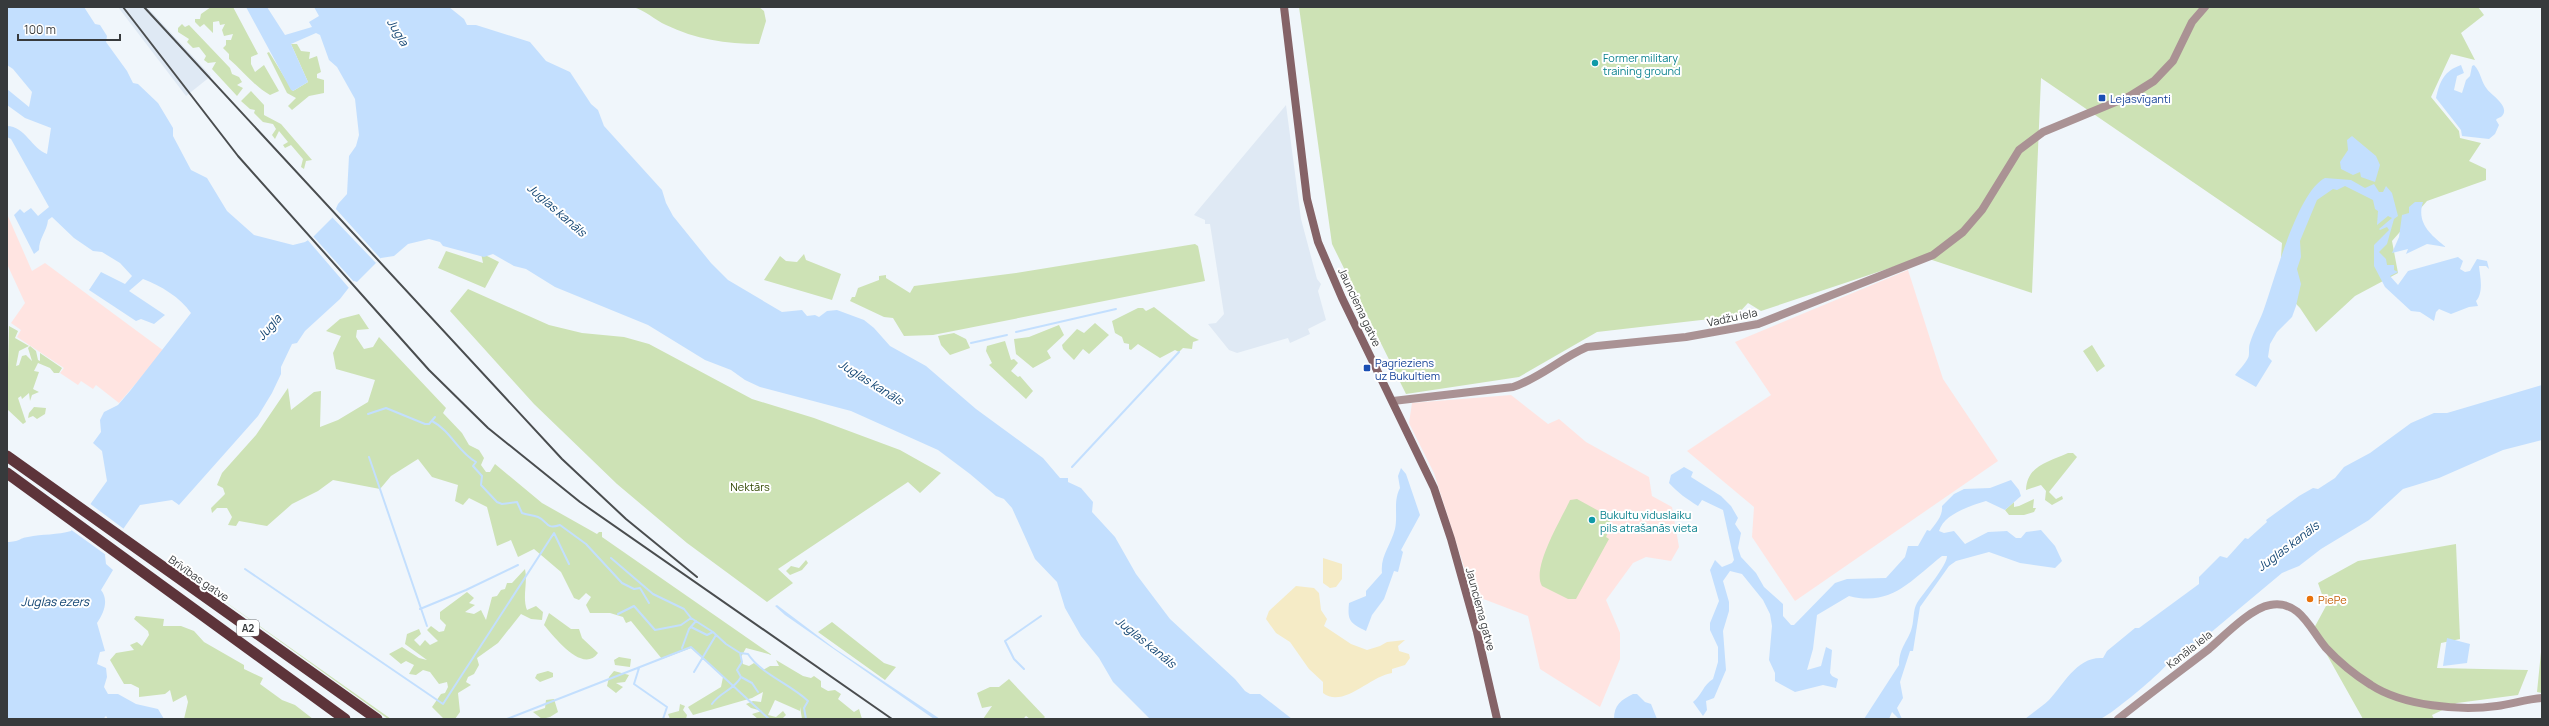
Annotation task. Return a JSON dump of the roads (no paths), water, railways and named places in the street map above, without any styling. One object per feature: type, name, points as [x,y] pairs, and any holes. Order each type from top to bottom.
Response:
[{"type":"highway","name":"Brīvības gatve","points":[[7,456],[377,719]]},
{"type":"highway","name":"A2","points":[[7,473],[112,547],[345,719]]},
{"type":"main road","name":"Jaunciema gatve","points":[[1284,7],[1307,199],[1318,242],[1342,298],[1434,488],[1451,539],[1477,632],[1497,719]]},
{"type":"street","name":"Vadžu iela","points":[[1393,401],[1513,387],[1530,382],[1576,352],[1587,347],[1686,337],[1758,324],[1933,255],[1963,232],[1982,210],[2020,150],[2043,132],[2130,96],[2154,81],[2173,61],[2192,22],[2205,7]]},
{"type":"street","name":"Kanāla iela","points":[[2118,719],[2250,616],[2267,606],[2278,604],[2307,619],[2327,649],[2347,668],[2381,691],[2430,706],[2495,706],[2542,698]]},
{"type":"water","points":[[7,7],[84,7],[95,24],[100,25],[107,36],[106,42],[127,71],[133,83],[138,84],[158,103],[173,128],[173,136],[191,170],[207,178],[227,211],[254,235],[293,245],[305,242],[313,237],[332,218],[338,204],[347,194],[349,156],[356,146],[359,135],[355,99],[337,67],[329,60],[320,35],[316,33],[291,44],[308,82],[293,91],[291,90],[246,7],[267,7],[285,35],[312,27],[309,22],[319,16],[314,7],[449,7],[464,19],[467,25],[476,25],[530,42],[546,61],[570,72],[591,104],[598,110],[604,126],[662,190],[666,203],[673,216],[711,263],[728,280],[782,312],[802,310],[807,316],[815,315],[819,317],[827,311],[837,310],[864,320],[874,328],[890,346],[926,366],[976,409],[1043,458],[1060,478],[1068,478],[1068,482],[1081,488],[1093,502],[1092,512],[1115,537],[1136,574],[1170,619],[1235,679],[1245,691],[1250,694],[1260,694],[1292,719],[1150,719],[1113,682],[1099,658],[1081,636],[1065,608],[1057,582],[1035,559],[1012,508],[1004,499],[996,496],[938,450],[851,411],[760,387],[745,380],[731,370],[705,360],[648,325],[555,287],[526,269],[514,266],[493,254],[484,257],[443,246],[440,242],[429,239],[408,244],[394,256],[381,258],[357,282],[354,281],[340,299],[305,331],[297,343],[292,344],[281,367],[281,374],[272,393],[258,416],[179,505],[172,500],[140,505],[105,555],[106,564],[113,570],[101,590],[105,598],[105,606],[97,623],[105,651],[100,652],[97,664],[106,668],[107,677],[104,687],[108,694],[118,694],[136,704],[158,709],[164,719],[108,719],[106,716],[103,719],[7,719],[7,542],[33,536],[71,531],[107,481],[102,451],[93,443],[101,432],[100,420],[104,412],[118,405],[191,313],[176,297],[157,285],[143,279],[129,291],[165,315],[154,324],[141,319],[136,321],[89,290],[101,272],[125,284],[132,276],[120,263],[102,252],[93,251],[74,238],[52,217],[48,220],[40,242],[39,250],[34,254],[14,215],[20,209],[24,213],[31,208],[38,216],[49,207],[11,139],[7,137],[7,126],[19,130],[37,148],[47,154],[51,128],[25,118],[7,105],[7,89],[29,107],[32,92],[13,69],[7,65]]},
{"type":"water","points":[[2461,65],[2464,73],[2457,76],[2454,90],[2462,93],[2466,80],[2470,76],[2472,66],[2474,65],[2489,92],[2500,102],[2504,109],[2504,113],[2496,120],[2499,125],[2495,134],[2489,139],[2462,136],[2461,130],[2436,98],[2444,77],[2450,70]]},
{"type":"water","points":[[2352,136],[2376,156],[2380,165],[2375,182],[2361,177],[2360,172],[2353,175],[2341,169],[2340,162],[2348,150],[2347,140]]},
{"type":"water","points":[[2325,178],[2351,180],[2365,188],[2374,184],[2379,192],[2383,192],[2386,186],[2392,193],[2398,216],[2394,219],[2387,244],[2379,252],[2386,259],[2387,265],[2394,265],[2394,270],[2398,272],[2390,276],[2398,285],[2408,271],[2458,257],[2463,261],[2460,269],[2465,272],[2470,271],[2477,259],[2487,261],[2489,269],[2486,266],[2479,266],[2481,289],[2476,301],[2478,306],[2469,307],[2451,314],[2439,309],[2436,312],[2434,321],[2420,312],[2411,311],[2385,287],[2374,266],[2374,245],[2389,230],[2387,227],[2380,230],[2379,229],[2392,218],[2388,216],[2377,225],[2378,211],[2375,209],[2373,200],[2345,186],[2337,190],[2333,189],[2317,200],[2300,241],[2301,257],[2297,269],[2301,284],[2296,306],[2292,317],[2277,332],[2270,344],[2268,357],[2272,361],[2256,387],[2235,375],[2248,358],[2249,345],[2297,217],[2315,186]]},
{"type":"water","points":[[2415,202],[2423,202],[2421,209],[2423,222],[2426,228],[2446,247],[2427,244],[2406,254],[2408,249],[2392,253],[2399,237],[2402,215],[2409,213],[2409,207]]},
{"type":"water","name":"Juglas kanāls","points":[[2542,385],[2542,440],[2503,450],[2439,478],[2403,489],[2369,520],[2321,549],[2299,566],[2282,573],[2209,634],[2206,633],[2199,637],[2199,640],[2178,658],[2168,662],[2148,683],[2105,717],[2100,719],[2082,720],[2025,719],[2049,700],[2078,666],[2086,661],[2103,658],[2107,651],[2135,628],[2139,628],[2199,584],[2199,577],[2220,556],[2227,558],[2245,538],[2248,539],[2267,522],[2266,520],[2299,496],[2313,488],[2318,489],[2335,478],[2344,467],[2370,453],[2411,423],[2434,413],[2447,413]]},
{"type":"water","points":[[1684,467],[1693,472],[1691,477],[1721,496],[1731,506],[1738,518],[1735,524],[1741,533],[1738,548],[1741,557],[1756,573],[1764,587],[1783,604],[1783,616],[1791,625],[1794,625],[1835,583],[1847,579],[1886,578],[1905,557],[1908,546],[1918,546],[1927,530],[1930,531],[1937,522],[1942,506],[1954,494],[1964,489],[1990,488],[2011,480],[2019,490],[2021,496],[2005,510],[1986,501],[1965,508],[1946,520],[1939,531],[1944,533],[1954,531],[1965,544],[1988,532],[2007,531],[2016,538],[2021,538],[2026,532],[2041,530],[2055,546],[2062,561],[2055,568],[2020,563],[1989,552],[1956,561],[1949,566],[1920,607],[1913,651],[1910,651],[1900,682],[1903,698],[1897,708],[1902,719],[1899,719],[1892,712],[1889,719],[1864,719],[1899,665],[1902,648],[1911,632],[1917,603],[1943,566],[1947,556],[1942,556],[1910,582],[1889,595],[1877,598],[1849,596],[1817,615],[1813,649],[1807,670],[1821,666],[1826,647],[1832,650],[1830,673],[1838,679],[1836,688],[1823,685],[1795,692],[1775,681],[1775,673],[1769,660],[1772,626],[1770,614],[1763,600],[1742,574],[1730,571],[1723,581],[1729,602],[1729,611],[1723,631],[1726,670],[1714,698],[1706,701],[1707,710],[1703,716],[1693,702],[1707,684],[1713,679],[1718,662],[1718,647],[1710,630],[1710,623],[1719,601],[1710,570],[1715,560],[1722,567],[1732,563],[1734,560],[1723,510],[1702,500],[1698,506],[1683,496],[1669,483],[1671,475]]},
{"type":"water","points":[[1401,468],[1406,474],[1420,515],[1401,550],[1403,552],[1398,572],[1394,571],[1384,599],[1372,615],[1366,631],[1351,621],[1349,614],[1349,603],[1366,596],[1366,591],[1382,573],[1384,556],[1396,524],[1396,503],[1400,488],[1398,476]]},
{"type":"water","points":[[777,605],[834,648],[940,719],[934,719],[785,615],[775,606]]},
{"type":"water","points":[[2447,638],[2470,644],[2467,663],[2443,666]]},
{"type":"water","points":[[1633,694],[1637,694],[1645,702],[1651,704],[1657,719],[1614,719],[1615,710],[1619,704],[1625,698]]},
{"type":"waterway","points":[[1016,332],[1116,309]]},
{"type":"waterway","points":[[971,343],[1007,335]]},
{"type":"waterway","points":[[1072,467],[1179,352]]},
{"type":"waterway","points":[[368,414],[386,408],[425,424],[429,424],[435,417]]},
{"type":"waterway","points":[[432,421],[439,425],[464,453],[476,462],[473,466],[482,476],[481,485],[497,502],[502,504],[517,502],[522,513],[538,517],[549,526],[560,525],[586,544],[622,583],[634,589],[640,588],[649,603]]},
{"type":"waterway","points":[[369,457],[427,626]]},
{"type":"waterway","points":[[245,569],[443,704],[554,533],[569,564]]},
{"type":"waterway","points":[[611,558],[653,594],[684,609],[691,618],[713,632],[726,644],[740,653],[748,654],[760,667],[801,695],[808,701],[804,708],[806,719]]},
{"type":"waterway","points":[[420,609],[466,590],[518,565]]},
{"type":"waterway","points":[[618,614],[634,606],[655,630],[681,625],[691,618]]},
{"type":"waterway","points":[[1024,669],[1014,659],[1005,641],[1041,616]]},
{"type":"waterway","points":[[682,648],[689,629],[696,621]]},
{"type":"waterway","points":[[691,627],[707,635],[713,632]]},
{"type":"waterway","points":[[694,672],[716,635]]},
{"type":"waterway","points":[[507,719],[691,647],[769,719]]},
{"type":"waterway","points":[[712,704],[735,685],[741,677],[737,670],[742,662],[740,653]]},
{"type":"waterway","points":[[639,668],[634,684],[667,707],[663,719]]},
{"type":"waterway","points":[[741,677],[752,683],[758,692]]},
{"type":"railway","points":[[123,7],[238,156],[429,370],[488,428],[580,502],[892,719]]},
{"type":"railway","points":[[144,7],[562,459],[626,519],[697,577]]},
{"type":"place","name":"Former military training ground","points":[[1595,63]]},
{"type":"place","name":"Lejasvīganti","points":[[2102,98]]},
{"type":"place","name":"Pagrieziens uz Bukultiem","points":[[1367,368]]},
{"type":"place","name":"Bukultu viduslaiku pils atrašanās vieta","points":[[1592,520]]},
{"type":"place","name":"PiePe","points":[[2310,599]]},
{"type":"water label","name":"Jugla","points":[[398,32]]},
{"type":"water label","name":"Jugla","points":[[269,327]]},
{"type":"water label","name":"Juglas ezers","points":[[55,601]]},
{"type":"park label","name":"Nektārs","points":[[750,486]]}]
